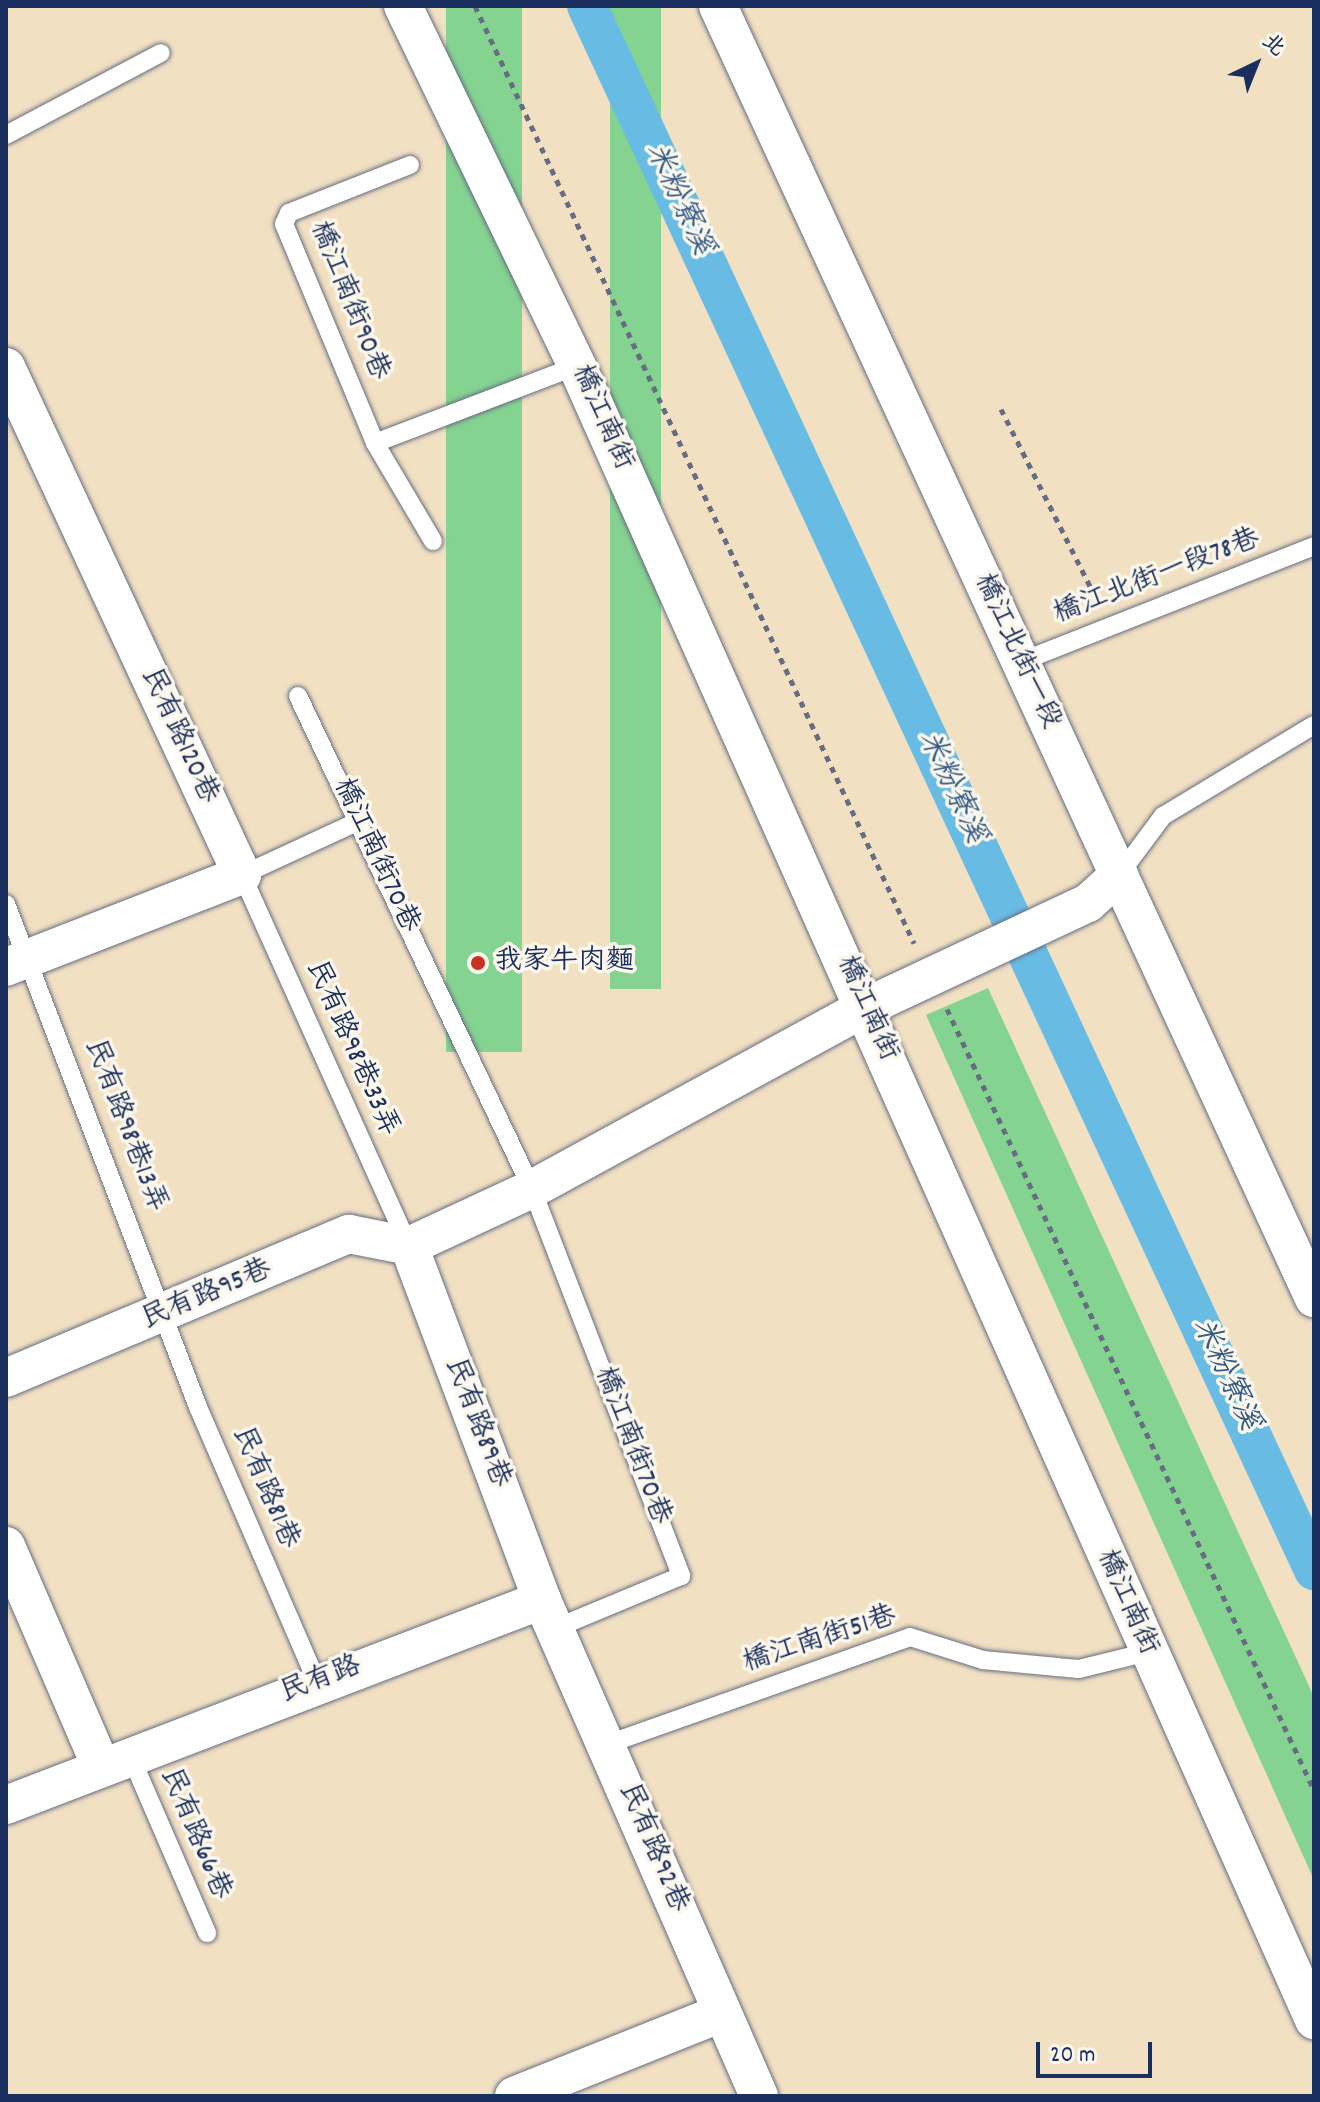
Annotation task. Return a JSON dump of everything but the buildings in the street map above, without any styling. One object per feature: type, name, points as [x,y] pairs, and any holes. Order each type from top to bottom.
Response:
[{"type":"street","name":"橋江南街","points":[[403,6],[577,366],[866,1007],[1148,1652],[1314,2020]]},
{"type":"street","name":"橋江北街一段","points":[[718,6],[1314,1298]]},
{"type":"street","name":"民有路120巷","points":[[6,367],[242,875]]},
{"type":"street","points":[[17,962],[242,875]]},
{"type":"street","points":[[409,1246],[532,1189],[866,1007],[1100,896],[1119,875]]},
{"type":"street","name":"民有路95巷","points":[[6,1378],[167,1314],[349,1234],[409,1246]]},
{"type":"street","name":"民有路89巷","points":[[409,1246],[549,1614]]},
{"type":"street","points":[[6,1546],[116,1762]]},
{"type":"street","name":"民有路","points":[[6,1805],[317,1682],[549,1614]]},
{"type":"street","name":"民有路92巷","points":[[549,1614],[759,2096]]},
{"type":"street","points":[[514,2096],[722,2013]]},
{"type":"lane","points":[[6,135],[161,53]]},
{"type":"lane","name":"橋江南街90巷","points":[[410,165],[289,213],[284,224],[375,443],[433,541]]},
{"type":"lane","points":[[375,443],[577,366]]},
{"type":"lane","name":"橋江北街一段78巷","points":[[1020,662],[1314,546]]},
{"type":"lane","name":"橋江南街70巷","points":[[298,696],[532,1189],[681,1576],[549,1614]]},
{"type":"lane","points":[[1119,875],[1163,816],[1314,725]]},
{"type":"lane","points":[[242,875],[359,821]]},
{"type":"lane","name":"民有路98巷33弄","points":[[242,875],[409,1246]]},
{"type":"lane","name":"民有路98巷13弄","points":[[6,904],[17,962],[167,1314]]},
{"type":"lane","name":"民有路81巷","points":[[167,1314],[198,1407],[317,1682]]},
{"type":"lane","name":"橋江南街51巷","points":[[608,1744],[910,1637],[983,1660],[1079,1669],[1148,1652]]},
{"type":"lane","name":"民有路66巷","points":[[116,1762],[207,1933]]},
{"type":"path","points":[[475,6],[965,1042],[1314,1790]]},
{"type":"path","points":[[1001,409],[1109,626]]},
{"type":"green space","points":[[446,6],[522,6],[522,1052],[446,1052]]},
{"type":"green space","points":[[610,6],[661,6],[661,989],[610,989]]},
{"type":"green space","points":[[988,988],[1314,1697],[1314,1880],[926,1015]]},
{"type":"waterway","name":"米粉寮溪","points":[[587,6],[1314,1570]]},
{"type":"place","name":"我家牛肉麵","points":[[478,963]]}]
